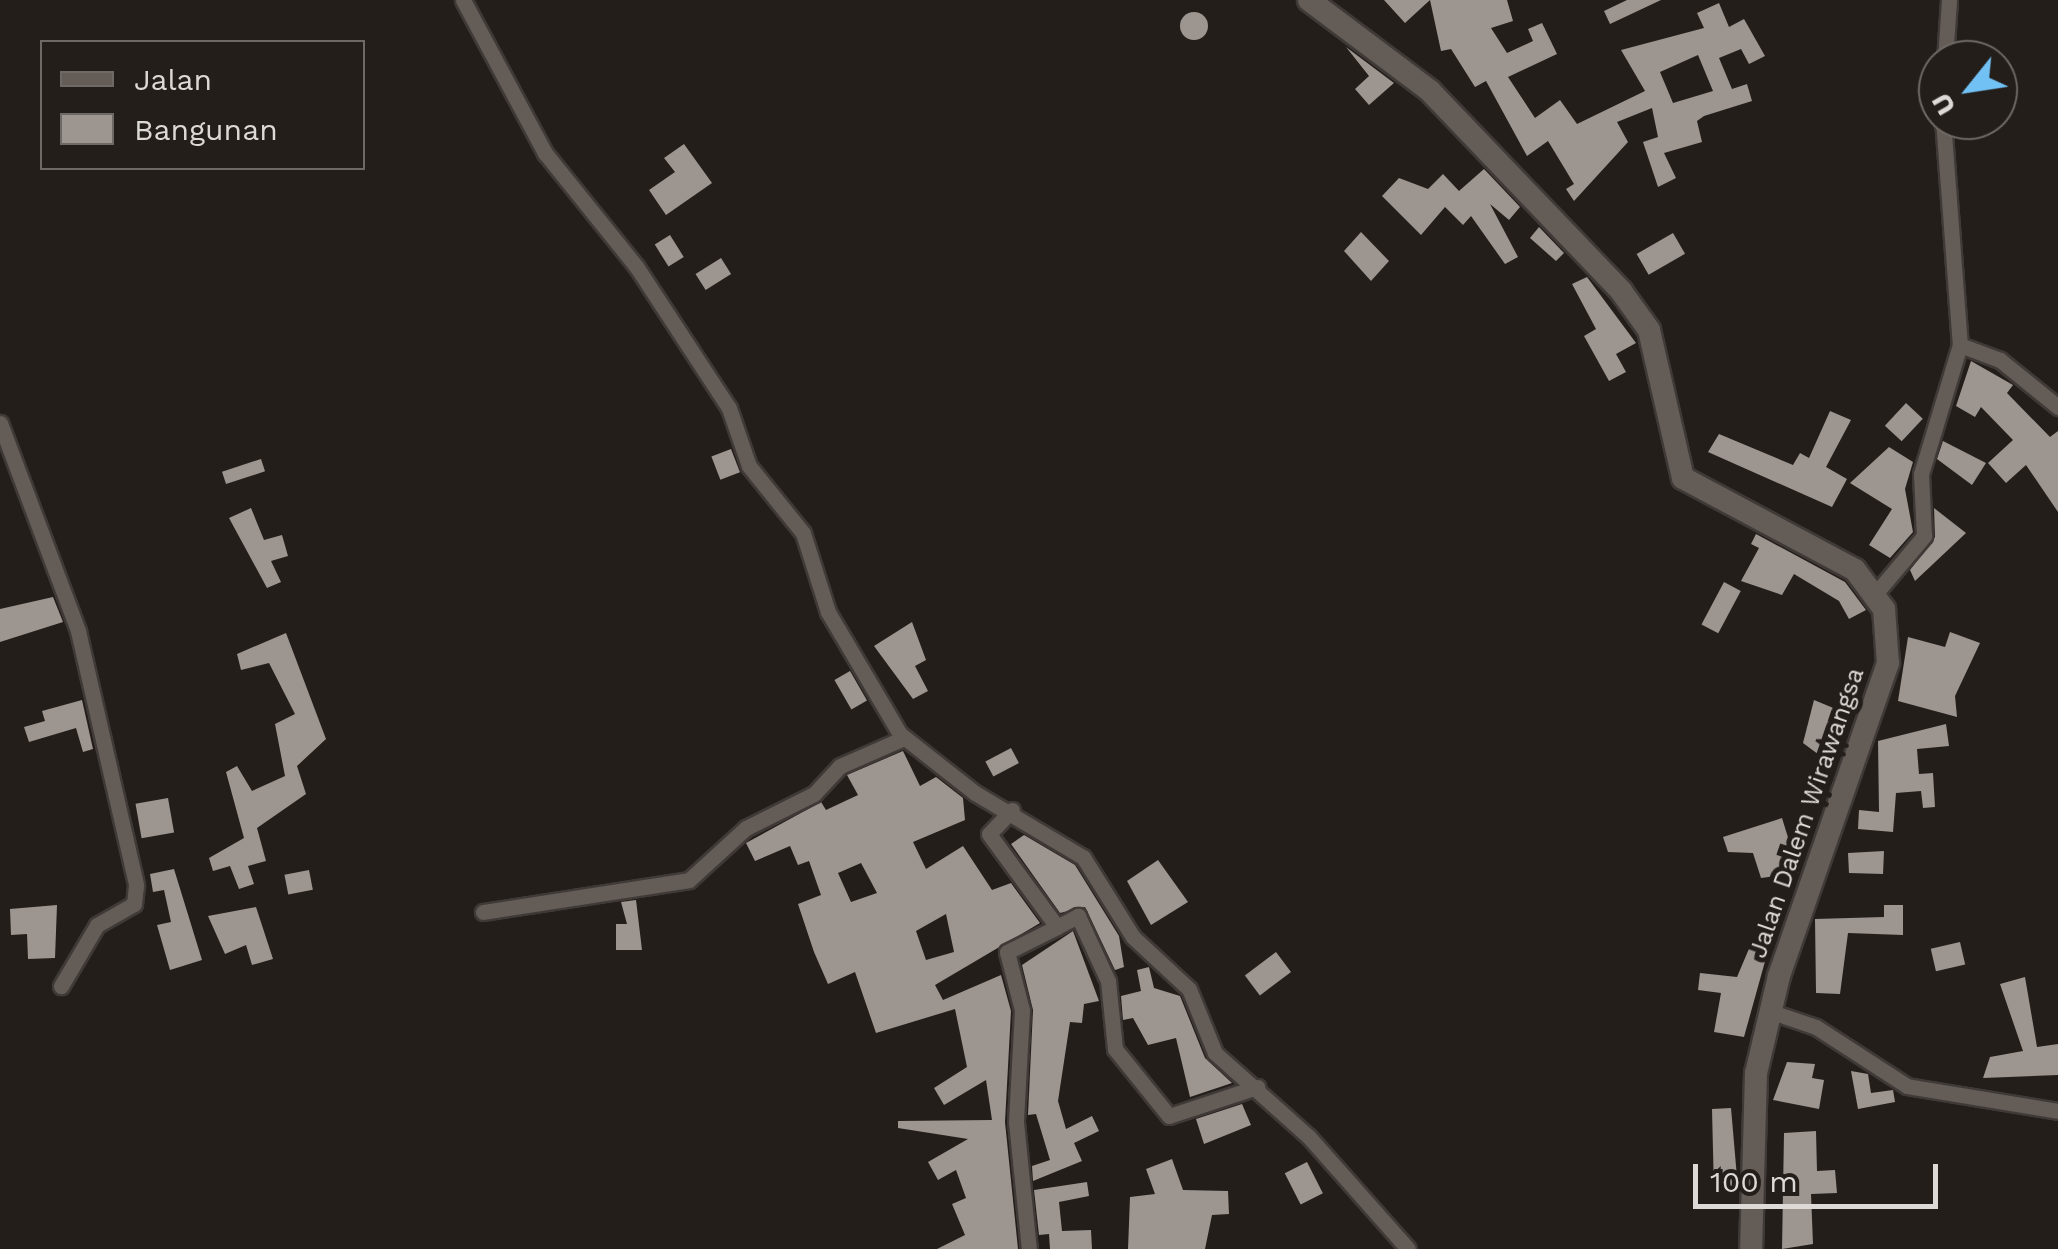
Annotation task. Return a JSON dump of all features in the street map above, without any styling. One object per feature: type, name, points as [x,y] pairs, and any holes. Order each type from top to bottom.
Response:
[{"type":"street","points":[[463,0],[544,153],[636,266],[729,408],[749,466],[803,533],[828,612],[904,738],[1083,857],[1133,938],[1190,988],[1214,1053],[1258,1087],[1408,1249]]},
{"type":"street","points":[[1309,0],[1430,91],[1621,291],[1649,330],[1683,478],[1708,499],[1806,540],[1876,592],[1924,536],[1921,474],[1960,345],[1945,140]]},
{"type":"street","points":[[1946,40],[1948,0]]},
{"type":"street","points":[[1960,345],[2000,360],[2058,407]]},
{"type":"street","points":[[0,423],[78,631],[136,885],[134,904],[87,937],[61,986]]},
{"type":"street","name":"Jalan Dalem Wirawangsa","points":[[1751,1249],[1749,1138],[1772,1012],[1888,662],[1889,625],[1876,592]]},
{"type":"street","points":[[483,912],[689,880],[746,828],[814,794],[840,766],[904,738]]},
{"type":"street","points":[[1012,810],[988,834],[1057,926]]},
{"type":"street","points":[[1029,1249],[1016,1122],[1022,1010],[1007,952],[1078,916],[1108,981],[1116,1049],[1168,1116],[1258,1087]]},
{"type":"street","points":[[1772,1012],[1816,1027],[1907,1086],[2058,1111]]},
{"type":"building","points":[[1384,0],[1430,0],[1405,23]]},
{"type":"building","points":[[1430,0],[1507,0],[1513,21],[1491,28],[1507,53],[1533,41],[1528,29],[1542,23],[1557,54],[1508,77],[1535,118],[1560,100],[1577,124],[1645,91],[1621,50],[1704,28],[1697,13],[1719,3],[1729,27],[1744,19],[1765,56],[1749,64],[1741,49],[1719,58],[1732,89],[1747,84],[1752,101],[1704,116],[1697,121],[1702,142],[1664,153],[1676,178],[1658,187],[1643,142],[1658,137],[1652,108],[1617,122],[1628,142],[1574,201],[1566,189],[1574,184],[1548,141],[1527,156],[1486,81],[1475,87],[1451,49],[1441,51]],"holes":[[[1698,55],[1713,91],[1673,103],[1660,72]]]},
{"type":"building","points":[[1627,0],[1661,0],[1610,24],[1604,11]]},
{"type":"building","points":[[1194,12],[1204,16],[1208,26],[1204,36],[1194,40],[1184,36],[1180,26],[1184,16]]},
{"type":"building","points":[[1346,47],[1394,83],[1369,105],[1355,89],[1369,76]]},
{"type":"building","points":[[684,144],[712,183],[666,215],[649,190],[675,172],[664,158]]},
{"type":"building","points":[[1484,169],[1520,207],[1509,220],[1490,204],[1518,257],[1505,264],[1471,216],[1463,225],[1445,207],[1421,235],[1382,196],[1399,178],[1428,189],[1443,174],[1459,191]]},
{"type":"building","points":[[1539,227],[1564,253],[1556,261],[1530,238]]},
{"type":"building","points":[[1361,232],[1389,261],[1371,281],[1344,251]]},
{"type":"building","points":[[1673,233],[1685,254],[1649,275],[1637,254]]},
{"type":"building","points":[[670,235],[684,257],[669,267],[655,245]]},
{"type":"building","points":[[721,258],[731,274],[706,290],[696,274]]},
{"type":"building","points":[[1587,277],[1636,343],[1616,354],[1626,372],[1609,381],[1584,336],[1596,329],[1572,284]]},
{"type":"building","points":[[1971,361],[2013,385],[2007,393],[2050,437],[2058,431],[2058,512],[2026,465],[2006,483],[1988,463],[2013,440],[1981,407],[1975,417],[1956,406]]},
{"type":"building","points":[[1906,403],[1923,419],[1902,441],[1885,426]]},
{"type":"building","points":[[1830,411],[1851,420],[1826,467],[1847,479],[1832,507],[1708,452],[1719,434],[1793,465],[1800,453],[1809,458]]},
{"type":"building","points":[[1943,441],[1986,463],[1972,485],[1937,459]]},
{"type":"building","points":[[1889,447],[1913,462],[1905,489],[1913,532],[1890,558],[1869,545],[1892,509],[1850,483]]},
{"type":"building","points":[[731,449],[740,472],[720,480],[711,457]]},
{"type":"building","points":[[261,459],[265,471],[226,484],[222,472]]},
{"type":"building","points":[[251,508],[264,540],[282,535],[288,556],[271,561],[281,582],[267,588],[229,518]]},
{"type":"building","points":[[1934,508],[1966,533],[1915,581],[1910,570],[1935,537]]},
{"type":"building","points":[[1756,534],[1845,582],[1866,610],[1849,619],[1839,601],[1794,574],[1782,595],[1741,581],[1759,548],[1751,544]]},
{"type":"building","points":[[1724,582],[1741,591],[1718,633],[1701,624]]},
{"type":"building","points":[[53,597],[63,622],[0,642],[0,609]]},
{"type":"building","points":[[912,622],[926,660],[915,666],[928,691],[913,699],[874,646]]},
{"type":"building","points":[[1950,632],[1980,643],[1955,696],[1957,717],[1898,701],[1908,637],[1945,647]]},
{"type":"building","points":[[286,633],[326,739],[297,766],[306,794],[257,828],[266,861],[248,866],[254,884],[239,889],[230,866],[213,871],[209,858],[244,838],[226,772],[237,766],[252,791],[285,776],[275,724],[295,714],[269,663],[241,670],[237,654]]},
{"type":"building","points":[[850,671],[867,700],[851,709],[834,680]]},
{"type":"building","points":[[82,700],[93,749],[83,752],[76,728],[29,742],[24,727],[45,721],[42,711]]},
{"type":"building","points":[[1814,700],[1843,712],[1830,763],[1803,743]]},
{"type":"building","points":[[1946,724],[1949,746],[1917,749],[1919,774],[1933,773],[1935,807],[1923,808],[1921,791],[1896,793],[1893,832],[1858,829],[1859,810],[1879,812],[1878,741]]},
{"type":"building","points":[[1011,748],[1019,763],[993,777],[985,762]]},
{"type":"building","points":[[903,751],[920,786],[936,777],[963,798],[965,820],[913,842],[926,869],[963,846],[992,890],[1011,883],[1040,923],[935,985],[943,1000],[1001,975],[1011,1011],[1005,1122],[1018,1249],[937,1249],[965,1235],[952,1204],[966,1198],[956,1170],[938,1180],[928,1162],[968,1139],[898,1128],[898,1121],[992,1120],[986,1080],[944,1105],[934,1088],[967,1067],[955,1009],[876,1033],[855,972],[828,984],[814,952],[798,904],[821,895],[809,861],[798,865],[790,846],[755,861],[746,843],[821,802],[826,810],[858,795],[847,775]],"holes":[[[861,863],[877,893],[851,902],[838,873]],[[946,914],[954,952],[926,960],[916,931]]]},
{"type":"building","points":[[168,798],[174,832],[142,838],[136,804]]},
{"type":"building","points":[[1782,818],[1799,873],[1761,878],[1753,853],[1728,852],[1723,837]]},
{"type":"building","points":[[1024,835],[1075,865],[1119,936],[1124,967],[1115,970],[1085,907],[1060,913],[1011,844]]},
{"type":"building","points":[[1884,851],[1883,874],[1849,873],[1848,853]]},
{"type":"building","points":[[1158,860],[1188,902],[1151,925],[1127,881]]},
{"type":"building","points":[[174,869],[202,960],[170,970],[157,925],[171,922],[164,890],[153,892],[150,874]]},
{"type":"building","points":[[309,870],[313,890],[288,894],[284,875]]},
{"type":"building","points":[[636,900],[642,950],[616,950],[616,924],[627,924],[621,902]]},
{"type":"building","points":[[57,905],[55,958],[28,959],[27,934],[11,935],[10,909]]},
{"type":"building","points":[[1884,905],[1903,905],[1903,935],[1848,933],[1840,994],[1816,993],[1815,919],[1884,917]]},
{"type":"building","points":[[256,907],[273,959],[252,965],[246,945],[225,954],[208,916]]},
{"type":"building","points":[[1073,931],[1099,1001],[1084,1004],[1082,1023],[1070,1022],[1058,1101],[1066,1129],[1092,1116],[1099,1131],[1074,1143],[1082,1161],[1033,1181],[1032,1166],[1050,1160],[1036,1114],[1028,1115],[1033,1010],[1022,965]]},
{"type":"building","points":[[1960,942],[1965,964],[1936,971],[1931,949]]},
{"type":"building","points":[[1751,944],[1769,947],[1744,1037],[1714,1032],[1721,993],[1698,990],[1700,973],[1737,977]]},
{"type":"building","points":[[1276,952],[1291,972],[1260,995],[1245,975]]},
{"type":"building","points":[[1149,967],[1154,988],[1180,996],[1205,1058],[1232,1083],[1190,1097],[1176,1038],[1148,1045],[1133,1018],[1123,1020],[1121,996],[1141,991],[1137,970]]},
{"type":"building","points":[[2025,977],[2037,1047],[2058,1044],[2058,1075],[1983,1078],[1990,1057],[2023,1051],[2000,984]]},
{"type":"building","points":[[1787,1062],[1815,1064],[1812,1078],[1824,1080],[1819,1109],[1773,1100]]},
{"type":"building","points":[[1851,1071],[1868,1074],[1871,1093],[1893,1090],[1895,1102],[1858,1109]]},
{"type":"building","points":[[1242,1104],[1251,1125],[1204,1144],[1196,1119]]},
{"type":"building","points":[[1731,1108],[1738,1189],[1714,1192],[1712,1109]]},
{"type":"building","points":[[1816,1131],[1817,1171],[1835,1170],[1837,1193],[1811,1194],[1813,1244],[1782,1249],[1784,1133]]},
{"type":"building","points":[[1172,1159],[1183,1190],[1228,1191],[1229,1214],[1212,1215],[1205,1249],[1128,1249],[1130,1197],[1155,1194],[1146,1169]]},
{"type":"building","points":[[1307,1162],[1323,1193],[1301,1205],[1285,1173]]},
{"type":"building","points":[[1087,1182],[1089,1196],[1059,1202],[1062,1231],[1091,1230],[1092,1249],[1050,1249],[1049,1234],[1039,1235],[1034,1190]]}]
